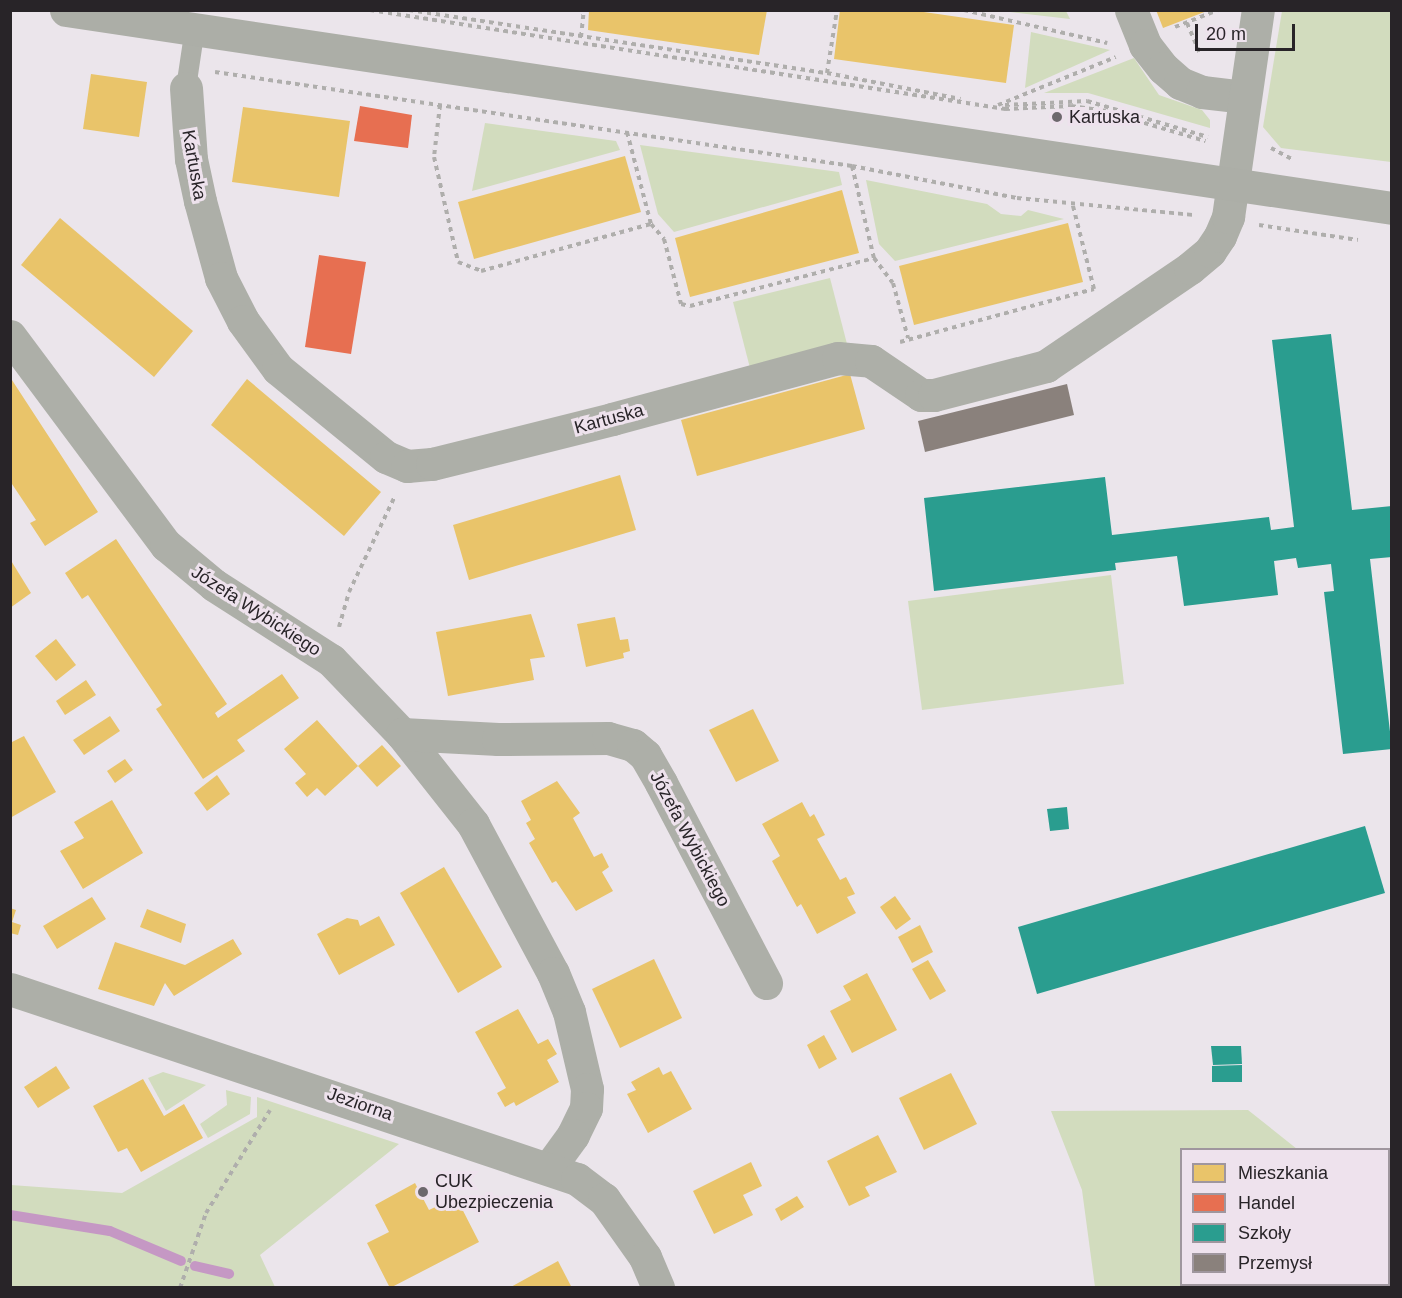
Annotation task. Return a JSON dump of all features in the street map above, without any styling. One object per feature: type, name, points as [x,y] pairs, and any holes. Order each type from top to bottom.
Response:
[{"type":"main road","points":[[66,10],[1392,208]]},
{"type":"street","points":[[1131,10],[1145,45],[1163,68],[1180,83],[1202,92],[1244,97]]},
{"type":"street","name":"Kartuska","points":[[186,79],[191,159],[200,201],[221,278],[243,321],[278,369],[397,463],[432,464],[838,358],[871,361],[921,394],[934,395],[1046,366],[1190,268],[1210,251],[1228,217],[1258,10]]},
{"type":"street","name":"Józefa Wybickiego","points":[[10,336],[166,545],[214,585],[331,660],[402,734],[486,846],[553,973],[569,1012],[587,1089],[586,1108],[573,1135],[550,1167]]},
{"type":"street","name":"Józefa Wybickiego","points":[[402,734],[498,739],[608,738],[633,745],[645,754],[662,783],[766,982]]},
{"type":"street","name":"Jeziorna","points":[[10,989],[550,1167],[577,1179],[604,1199],[645,1257],[658,1287]]},
{"type":"lane","name":"Kartuska","points":[[186,79],[195,28]]},
{"type":"path","points":[[370,10],[1005,109],[1071,106],[1101,110],[1238,145],[1270,147],[1292,156],[1287,232]]},
{"type":"path","points":[[409,10],[827,73],[1000,106],[1087,101],[1238,145]]},
{"type":"path","points":[[581,37],[584,10]]},
{"type":"path","points":[[827,73],[837,10]]},
{"type":"path","points":[[964,10],[977,11],[1113,44]]},
{"type":"path","points":[[1169,30],[1218,10]]},
{"type":"path","points":[[1187,23],[1204,66]]},
{"type":"path","points":[[1000,106],[1124,54]]},
{"type":"path","points":[[186,79],[440,105],[852,166],[1072,206],[1228,217],[1287,232],[1368,241]]},
{"type":"path","points":[[440,105],[434,157],[458,262],[481,271],[651,224]]},
{"type":"path","points":[[627,132],[651,224],[664,239],[681,304],[690,306],[874,258]]},
{"type":"path","points":[[852,166],[874,258],[894,283],[908,338]]},
{"type":"path","points":[[871,361],[908,338],[1094,289],[1072,206]]},
{"type":"path","points":[[331,660],[348,592],[398,490]]},
{"type":"path","points":[[180,1287],[206,1213],[290,1080]]},
{"type":"path","points":[[113,1287],[162,1287]]},
{"type":"green space","points":[[1002,11],[1066,11],[1070,19]]},
{"type":"green space","points":[[1282,11],[1391,11],[1391,162],[1281,148],[1263,127]]},
{"type":"green space","points":[[1031,32],[1110,50],[1025,88]]},
{"type":"green space","points":[[1134,58],[1159,95],[1202,110],[1210,120],[1210,128],[1088,93],[1044,93]]},
{"type":"green space","points":[[485,123],[616,141],[620,150],[472,191]]},
{"type":"green space","points":[[640,145],[839,172],[842,185],[674,232],[658,214]]},
{"type":"green space","points":[[866,180],[987,204],[1001,214],[1021,216],[1028,210],[1064,219],[895,261],[879,244]]},
{"type":"green space","points":[[830,278],[847,344],[750,368],[733,302]]},
{"type":"green space","points":[[1111,575],[1124,684],[922,710],[908,601]]},
{"type":"green space","points":[[163,1072],[206,1085],[166,1111],[148,1078]]},
{"type":"green space","points":[[226,1090],[251,1097],[250,1114],[208,1138],[200,1124],[227,1105]]},
{"type":"green space","points":[[257,1097],[399,1144],[260,1255],[275,1287],[11,1287],[11,1185],[122,1193],[257,1117]]},
{"type":"green space","points":[[1248,1110],[1296,1148],[1180,1148],[1180,1286],[1390,1286],[1391,1167],[1391,1287],[1095,1287],[1082,1190],[1051,1111]]},
{"type":"building: Mieszkania","points":[[589,10],[767,10],[759,55],[588,30]]},
{"type":"building: Mieszkania","points":[[840,10],[910,10],[1014,25],[1006,83],[834,59]]},
{"type":"building: Mieszkania","points":[[1156,10],[1207,10],[1207,11],[1163,28]]},
{"type":"building: Mieszkania","points":[[91,74],[147,82],[139,137],[83,129]]},
{"type":"building: Mieszkania","points":[[243,107],[350,121],[339,197],[232,182]]},
{"type":"building: Mieszkania","points":[[625,156],[641,212],[474,259],[458,202]]},
{"type":"building: Mieszkania","points":[[842,190],[859,253],[690,297],[675,238]]},
{"type":"building: Mieszkania","points":[[60,218],[193,331],[154,377],[21,265]]},
{"type":"building: Mieszkania","points":[[1068,223],[1083,282],[914,325],[899,266]]},
{"type":"building: Mieszkania","points":[[850,374],[865,429],[697,476],[681,420]]},
{"type":"building: Mieszkania","points":[[10,377],[98,512],[45,546],[30,523],[36,520],[10,481]]},
{"type":"building: Mieszkania","points":[[247,379],[381,492],[344,536],[211,425]]},
{"type":"building: Mieszkania","points":[[620,475],[636,530],[469,580],[453,525]]},
{"type":"building: Mieszkania","points":[[116,539],[227,704],[215,713],[218,718],[282,674],[299,698],[237,740],[245,751],[203,779],[156,709],[162,705],[88,595],[82,599],[65,573]]},
{"type":"building: Mieszkania","points":[[10,559],[31,593],[10,608]]},
{"type":"building: Mieszkania","points":[[531,614],[545,657],[530,659],[534,680],[448,696],[436,632]]},
{"type":"building: Mieszkania","points":[[615,617],[620,640],[628,639],[630,651],[623,653],[624,658],[586,667],[577,624]]},
{"type":"building: Mieszkania","points":[[56,639],[76,665],[56,681],[35,656]]},
{"type":"building: Mieszkania","points":[[86,680],[96,695],[65,715],[56,701]]},
{"type":"building: Mieszkania","points":[[753,709],[779,761],[736,782],[709,730]]},
{"type":"building: Mieszkania","points":[[110,716],[120,731],[84,755],[73,740]]},
{"type":"building: Mieszkania","points":[[317,720],[358,766],[325,796],[317,788],[307,797],[295,783],[306,774],[284,749]]},
{"type":"building: Mieszkania","points":[[24,736],[56,792],[10,818],[10,743]]},
{"type":"building: Mieszkania","points":[[382,745],[401,766],[377,787],[358,766]]},
{"type":"building: Mieszkania","points":[[125,759],[133,770],[115,783],[107,771]]},
{"type":"building: Mieszkania","points":[[217,775],[230,794],[207,811],[194,793]]},
{"type":"building: Mieszkania","points":[[557,781],[580,813],[573,818],[594,857],[602,853],[609,867],[602,872],[613,891],[576,911],[556,881],[552,883],[529,843],[535,839],[526,823],[531,820],[521,801]]},
{"type":"building: Mieszkania","points":[[112,800],[143,853],[83,889],[60,851],[84,838],[74,822]]},
{"type":"building: Mieszkania","points":[[802,802],[810,817],[814,814],[825,835],[817,839],[840,880],[846,877],[855,894],[847,897],[856,913],[817,934],[801,904],[797,907],[772,861],[780,856],[762,824]]},
{"type":"building: Mieszkania","points":[[444,867],[502,967],[458,993],[400,893]]},
{"type":"building: Mieszkania","points":[[895,896],[911,919],[896,930],[880,907]]},
{"type":"building: Mieszkania","points":[[92,897],[106,919],[57,949],[43,926]]},
{"type":"building: Mieszkania","points":[[10,908],[16,910],[12,922],[21,925],[18,935],[10,933]]},
{"type":"building: Mieszkania","points":[[147,909],[186,924],[181,943],[140,927]]},
{"type":"building: Mieszkania","points":[[379,916],[395,945],[339,975],[317,934],[347,918],[358,920],[360,926]]},
{"type":"building: Mieszkania","points":[[920,925],[933,952],[912,963],[898,937]]},
{"type":"building: Mieszkania","points":[[233,939],[242,954],[174,996],[165,983],[154,1006],[98,989],[115,942],[185,965]]},
{"type":"building: Mieszkania","points":[[654,959],[682,1018],[620,1048],[592,989]]},
{"type":"building: Mieszkania","points":[[928,960],[946,991],[930,1000],[912,969]]},
{"type":"building: Mieszkania","points":[[867,973],[897,1030],[852,1053],[830,1011],[851,1000],[843,986]]},
{"type":"building: Mieszkania","points":[[518,1009],[538,1044],[548,1039],[557,1054],[547,1060],[559,1082],[516,1106],[514,1102],[505,1107],[497,1093],[506,1088],[475,1032]]},
{"type":"building: Mieszkania","points":[[824,1035],[837,1059],[819,1069],[807,1045]]},
{"type":"building: Mieszkania","points":[[56,1066],[70,1088],[38,1108],[24,1087]]},
{"type":"building: Mieszkania","points":[[659,1067],[663,1075],[671,1071],[692,1109],[648,1133],[627,1094],[636,1090],[631,1082]]},
{"type":"building: Mieszkania","points":[[951,1073],[977,1124],[924,1150],[899,1098]]},
{"type":"building: Mieszkania","points":[[143,1079],[164,1116],[184,1104],[203,1138],[141,1172],[127,1148],[118,1152],[93,1106]]},
{"type":"building: Mieszkania","points":[[878,1135],[897,1172],[865,1187],[870,1196],[849,1206],[827,1161]]},
{"type":"building: Mieszkania","points":[[751,1162],[762,1186],[743,1195],[753,1215],[714,1234],[693,1191]]},
{"type":"building: Mieszkania","points":[[415,1183],[429,1210],[456,1197],[479,1242],[390,1288],[367,1243],[389,1232],[375,1205]]},
{"type":"building: Mieszkania","points":[[797,1196],[804,1207],[781,1221],[775,1209]]},
{"type":"building: Mieszkania","points":[[558,1261],[572,1288],[509,1288]]},
{"type":"building: Handel","points":[[360,106],[412,115],[408,148],[354,141]]},
{"type":"building: Handel","points":[[319,255],[366,262],[351,354],[305,347]]},
{"type":"building: Szkoły","points":[[1331,334],[1352,510],[1392,506],[1392,557],[1370,559],[1392,749],[1343,754],[1324,592],[1334,591],[1331,564],[1298,568],[1296,558],[1274,561],[1278,595],[1184,606],[1177,556],[1115,563],[1116,570],[934,591],[924,498],[1105,477],[1112,535],[1269,517],[1271,530],[1294,527],[1272,340]]},
{"type":"building: Szkoły","points":[[1067,807],[1069,829],[1050,831],[1047,809]]},
{"type":"building: Szkoły","points":[[1365,826],[1385,893],[1037,994],[1018,927]]},
{"type":"building: Szkoły","points":[[1211,1046],[1241,1046],[1242,1064],[1213,1065]]},
{"type":"building: Szkoły","points":[[1242,1065],[1242,1082],[1212,1082],[1212,1066]]},
{"type":"building: Przemysł","points":[[1067,384],[1074,415],[925,452],[918,421]]},
{"type":"waterway","points":[[10,1215],[110,1231],[181,1261]]},
{"type":"waterway","points":[[195,1266],[229,1274]]},
{"type":"place","name":"Kartuska","points":[[1057,117]]},
{"type":"place","name":"CUK Ubezpieczenia","points":[[423,1192]]}]
